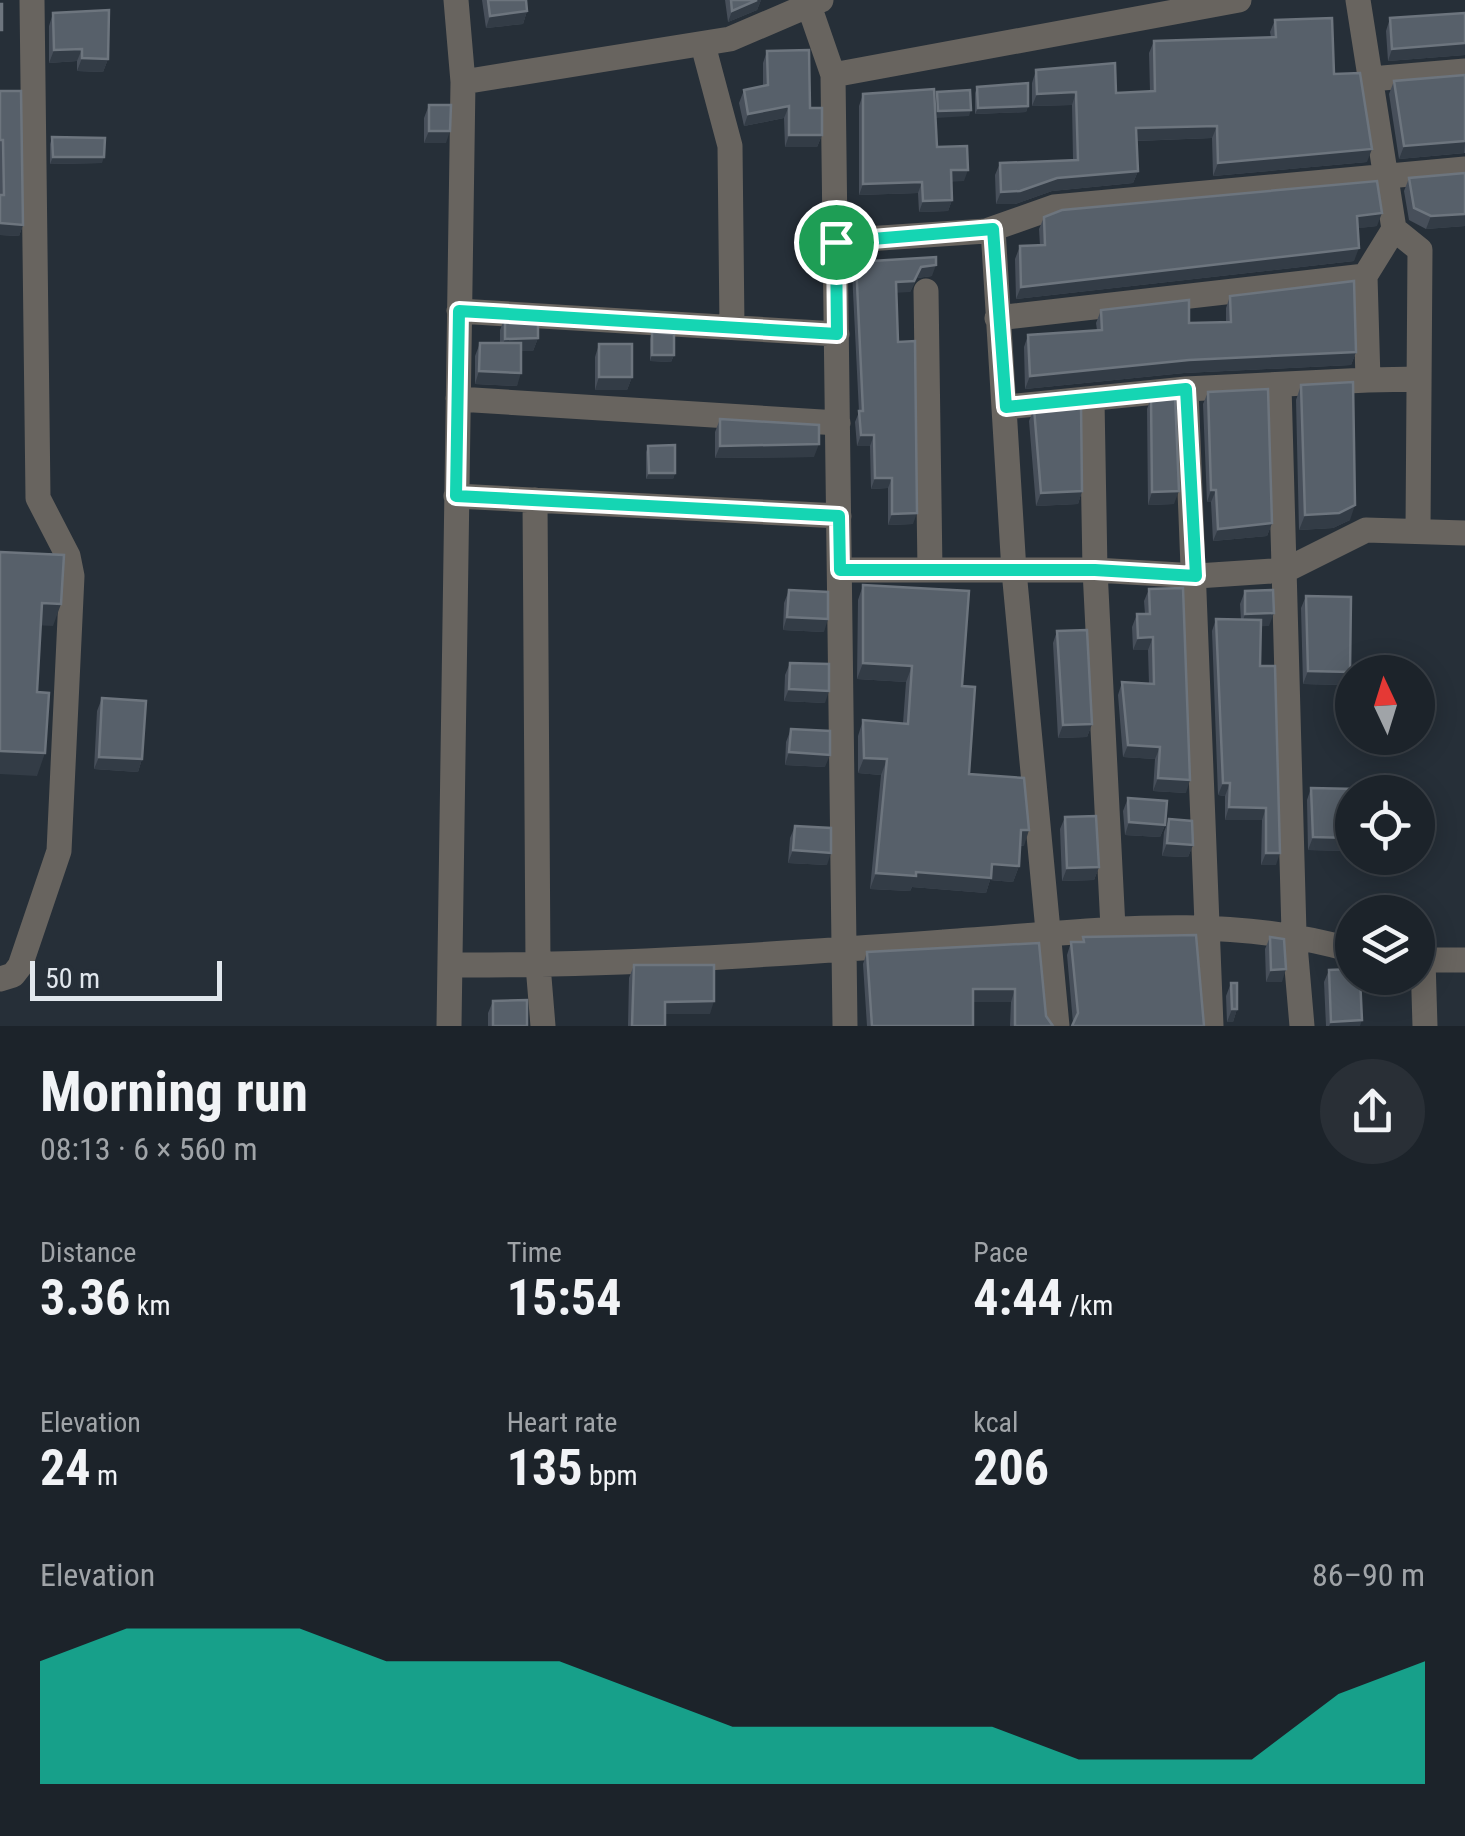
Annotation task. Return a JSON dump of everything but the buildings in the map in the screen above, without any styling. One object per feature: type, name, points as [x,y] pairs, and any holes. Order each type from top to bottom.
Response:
[{"type":"street","points":[[0,979],[14,974],[20,966],[59,851],[72,576],[68,556],[38,498],[32,0]]},
{"type":"street","points":[[450,1026],[462,82],[456,0]]},
{"type":"street","points":[[833,76],[1239,0]]},
{"type":"street","points":[[1358,0],[1394,229],[1420,250],[1418,531]]},
{"type":"street","points":[[462,82],[703,45],[764,26],[813,1],[833,76],[846,1026]]},
{"type":"street","points":[[703,45],[730,146],[732,328]]},
{"type":"street","points":[[1370,78],[1465,71]]},
{"type":"street","points":[[836,242],[993,229],[1054,207],[1465,170]]},
{"type":"street","points":[[993,229],[1014,571],[1057,1026]]},
{"type":"street","points":[[1368,380],[1365,276],[1394,229]]},
{"type":"street","points":[[996,318],[1365,276]]},
{"type":"street","points":[[926,291],[930,570]]},
{"type":"street","points":[[459,311],[837,334]]},
{"type":"street","points":[[1006,407],[1186,389],[1419,379]]},
{"type":"street","points":[[1279,385],[1294,934],[1302,1026]]},
{"type":"street","points":[[1186,389],[1211,1026]]},
{"type":"street","points":[[458,399],[838,423]]},
{"type":"street","points":[[1092,400],[1095,570],[1114,928]]},
{"type":"street","points":[[456,496],[839,516]]},
{"type":"street","points":[[536,500],[538,965],[543,1026]]},
{"type":"street","points":[[840,570],[1095,570],[1196,576],[1286,570],[1366,530],[1465,533]]},
{"type":"street","points":[[450,965],[538,965],[844,950],[1114,928],[1206,926],[1294,934],[1335,945]]},
{"type":"street","points":[[1435,960],[1465,960]]},
{"type":"street","points":[[1423,995],[1425,1026]]},
{"type":"route","points":[[993,229],[996,318],[1006,407],[1186,389],[1196,576],[1095,570],[840,570],[839,516],[456,496],[459,311],[837,334],[836,242],[993,229]]}]
